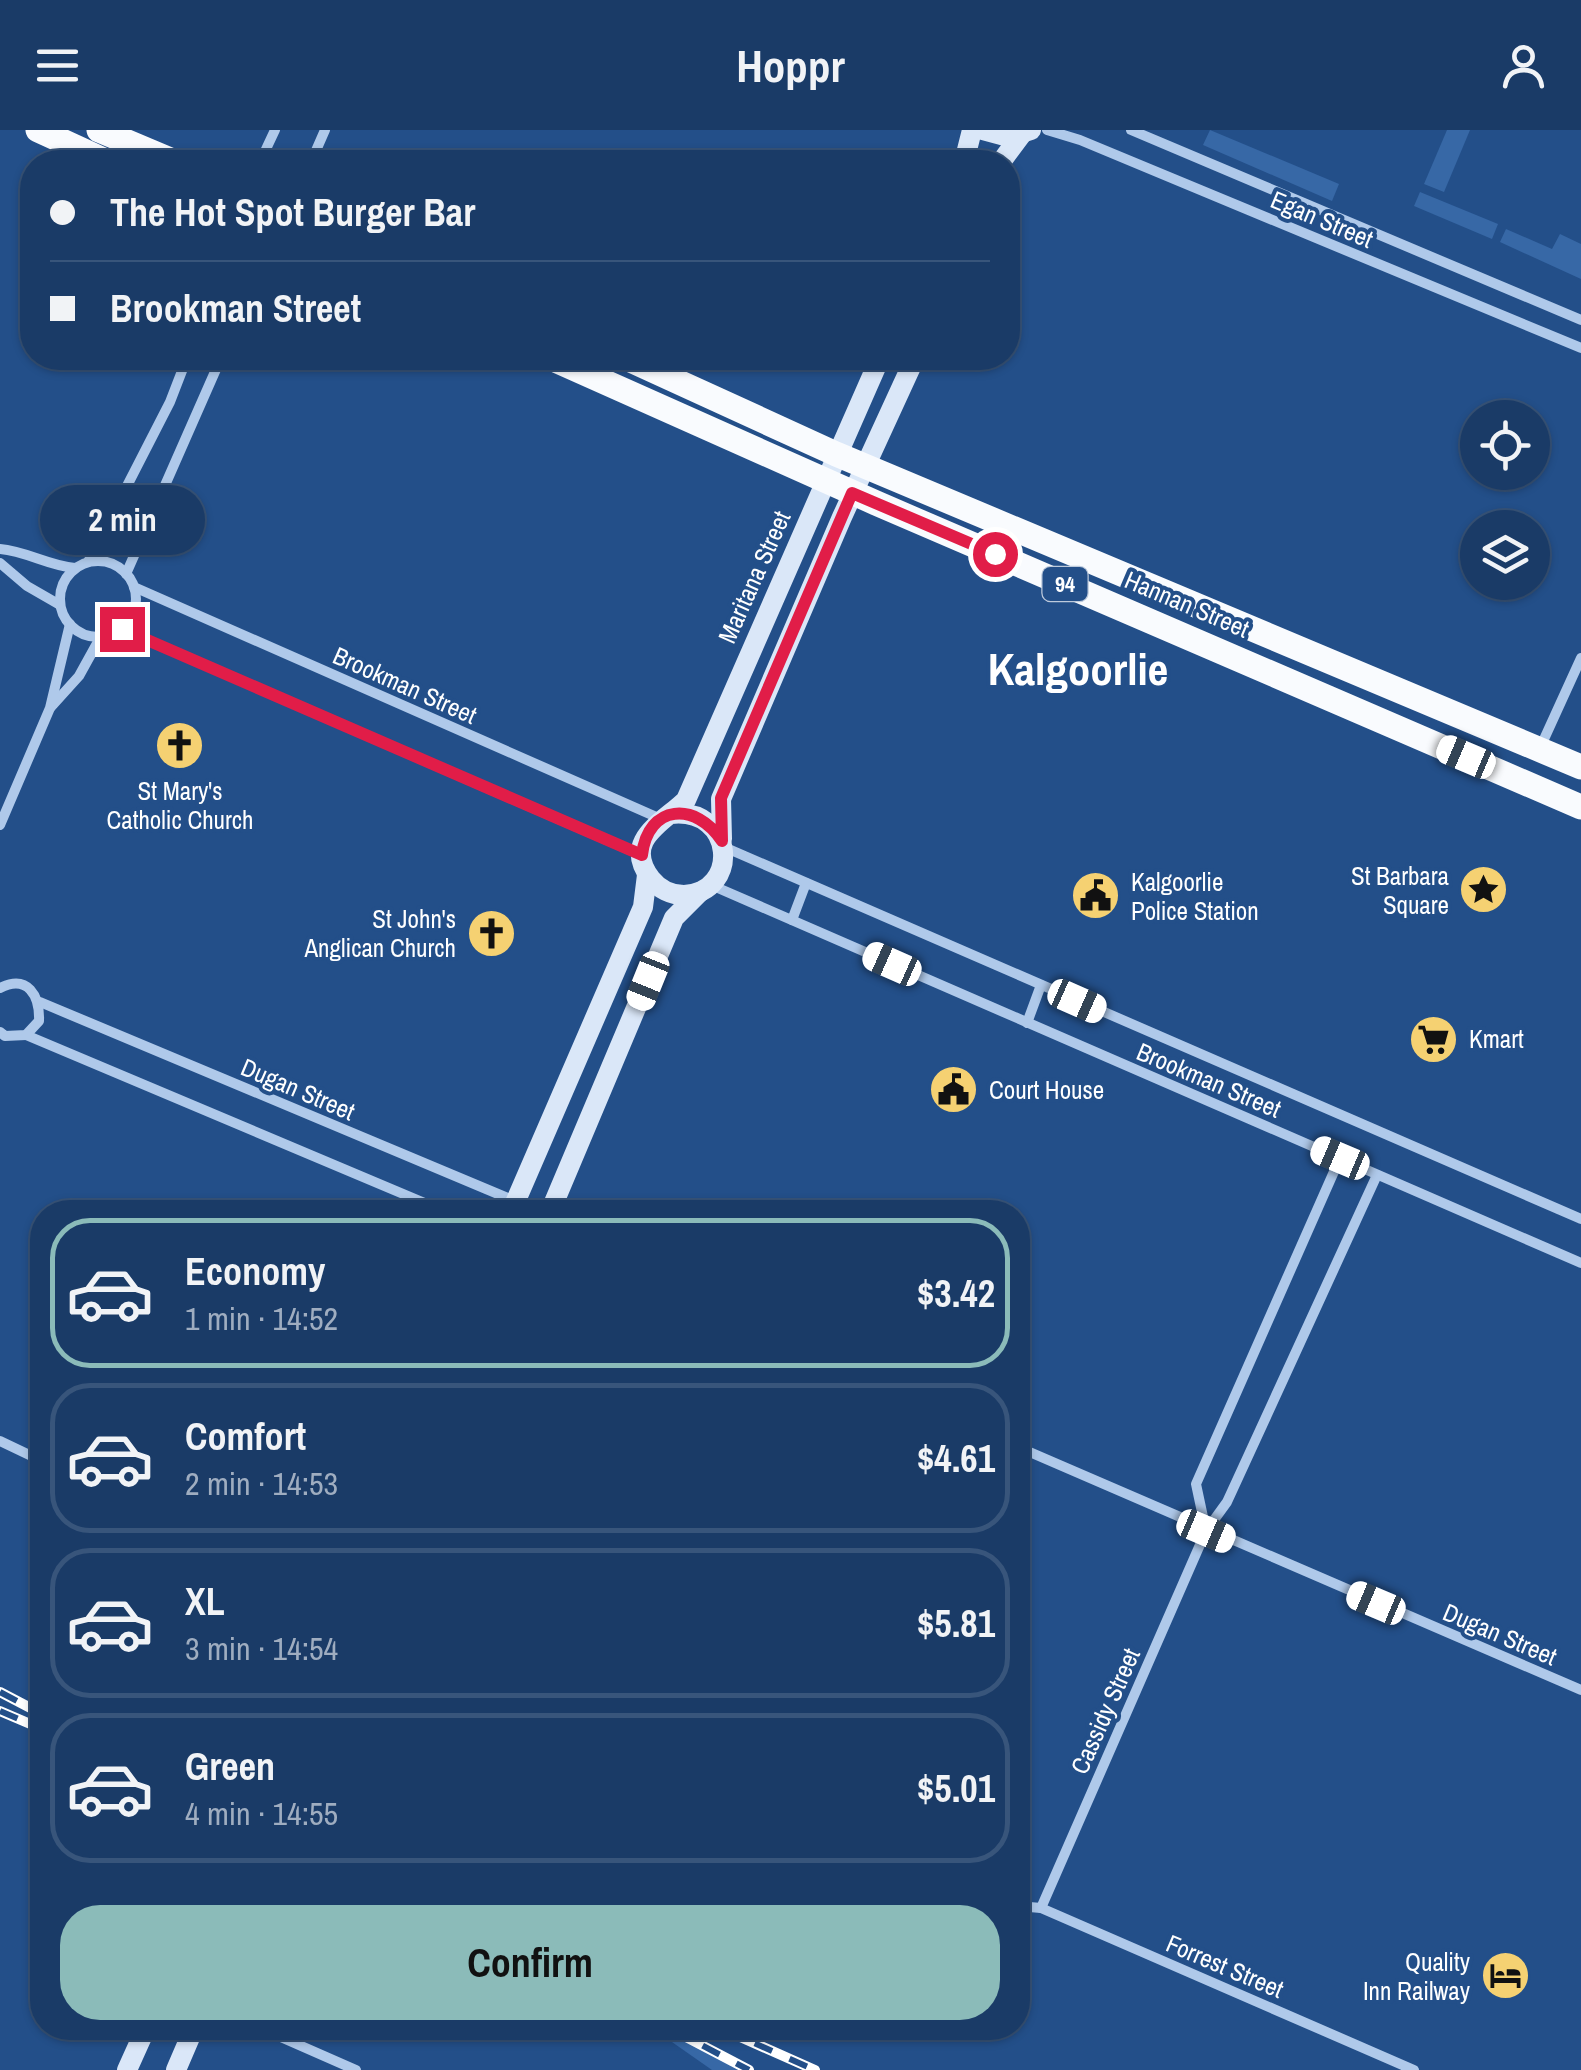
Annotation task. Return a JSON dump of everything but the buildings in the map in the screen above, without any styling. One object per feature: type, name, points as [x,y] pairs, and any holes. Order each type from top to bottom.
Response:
[{"type":"highway","points":[[38,130],[82,150]]},
{"type":"highway","points":[[99,130],[146,150]]},
{"type":"highway","name":"Hannan Street","points":[[578,370],[852,493],[1581,807]]},
{"type":"highway","name":"Hannan Street","points":[[652,370],[865,467],[1581,767]]},
{"type":"main road","points":[[983,130],[998,136],[1026,132]]},
{"type":"main road","name":"Maritana Street","points":[[666,817],[686,800],[874,370]]},
{"type":"main road","points":[[555,1200],[674,918],[719,875],[723,844],[721,798],[852,493],[909,370]]},
{"type":"main road","points":[[516,1200],[643,907],[650,829],[666,817],[699,816],[711,824],[723,844]]},
{"type":"main road","points":[[645,865],[658,887],[671,894],[686,895],[705,888]]},
{"type":"main road","points":[[127,2070],[141,2040]]},
{"type":"main road","points":[[176,2070],[189,2040]]},
{"type":"street","name":"Egan Street","points":[[1047,130],[1080,140],[1581,348]]},
{"type":"street","name":"Egan Street","points":[[1130,130],[1581,320]]},
{"type":"street","points":[[88,562],[170,402],[182,370]]},
{"type":"street","points":[[126,574],[215,370]]},
{"type":"street","points":[[0,550],[14,550],[58,566],[76,568]]},
{"type":"street","points":[[88,562],[102,562],[126,574],[136,600],[133,614],[122,629],[100,638],[86,636],[70,624],[60,605],[60,592],[76,568],[88,562]]},
{"type":"street","points":[[0,563],[27,586],[60,605]]},
{"type":"street","name":"Brookman Street","points":[[134,587],[666,817]]},
{"type":"street","points":[[0,825],[50,708],[70,624]]},
{"type":"street","points":[[122,629],[645,865]]},
{"type":"street","points":[[50,708],[79,676],[100,638]]},
{"type":"street","points":[[1540,749],[1581,658]]},
{"type":"street","name":"Brookman Street","points":[[723,844],[1581,1219]]},
{"type":"street","points":[[792,920],[806,883]]},
{"type":"street","name":"Brookman Street","points":[[705,888],[792,920],[1581,1263]]},
{"type":"street","name":"Dugan Street","points":[[0,988],[21,984],[33,991],[40,1002],[495,1200]]},
{"type":"street","points":[[1027,1022],[1041,986]]},
{"type":"street","points":[[26,1035],[40,1021],[40,1002]]},
{"type":"street","points":[[0,1050],[3,1034],[26,1035],[418,1200]]},
{"type":"street","points":[[1206,1531],[1196,1484],[1340,1158]]},
{"type":"street","name":"Cassidy Street","points":[[1041,1908],[1206,1531],[1226,1502],[1377,1175]]},
{"type":"street","points":[[0,1441],[30,1456]]},
{"type":"street","name":"Dugan Street","points":[[1030,1452],[1581,1690]]},
{"type":"street","name":"Forrest Street","points":[[1030,1907],[1041,1908],[1414,2070]]},
{"type":"street","points":[[288,2040],[356,2070]]},
{"type":"shaded area","points":[[1210,130],[1339,184],[1332,201],[1203,145]]},
{"type":"shaded area","points":[[1447,130],[1470,130],[1444,192],[1424,184]]},
{"type":"shaded area","points":[[1420,192],[1498,224],[1492,239],[1414,206]]},
{"type":"shaded area","points":[[1506,229],[1552,249],[1560,234],[1581,244],[1581,279],[1500,242]]},
{"type":"shaded area","points":[[669,2040],[692,2040],[749,2070],[712,2070]]},
{"type":"railway","points":[[0,1692],[30,1708]]},
{"type":"railway","points":[[0,1711],[30,1724]]},
{"type":"railway","points":[[692,2040],[749,2070]]},
{"type":"railway","points":[[747,2040],[815,2070]]},
{"type":"place","name":"St Mary's Catholic Church","points":[[180,745]]},
{"type":"place","name":"St Barbara Square","points":[[1484,890]]},
{"type":"place","name":"Kalgoorlie Police Station","points":[[1096,896]]},
{"type":"place","name":"St John's Anglican Church","points":[[491,933]]},
{"type":"place","name":"Kmart","points":[[1434,1039]]},
{"type":"place","name":"Court House","points":[[954,1090]]},
{"type":"place","name":"Quality Inn Railway","points":[[1505,1976]]},
{"type":"district","name":"Kalgoorlie","points":[[1078,668]]},
{"type":"route","points":[[122,629],[642,855],[650,829],[672,814],[699,816],[711,824],[722,841],[721,798],[852,493],[995,554]]}]
